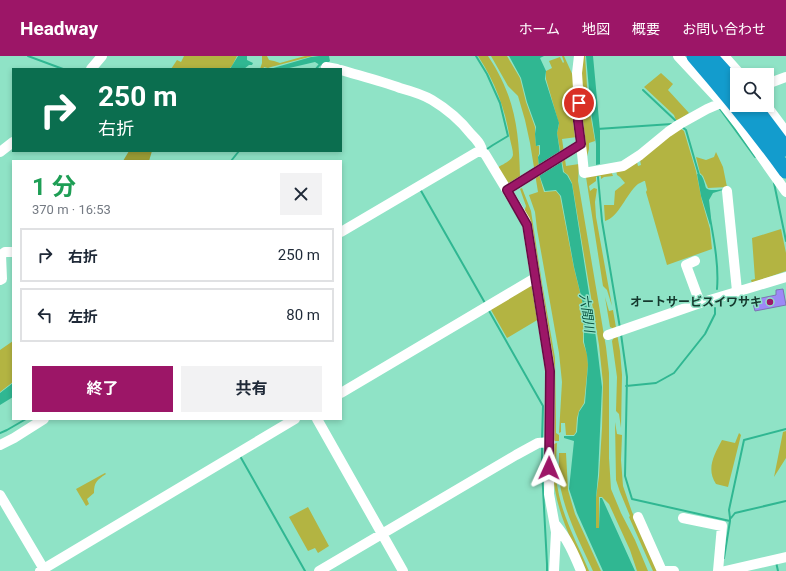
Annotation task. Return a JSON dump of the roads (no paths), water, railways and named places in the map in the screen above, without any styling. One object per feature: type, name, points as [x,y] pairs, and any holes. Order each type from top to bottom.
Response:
[{"type":"highway","points":[[694,56],[737,106],[786,171]]},
{"type":"highway","points":[[710,56],[730,78]]},
{"type":"highway","points":[[758,112],[786,149]]},
{"type":"street","points":[[92,68],[102,56]]},
{"type":"street","points":[[579,56],[577,73],[579,103],[578,145],[582,154],[584,173],[623,166],[640,155],[672,129],[730,99]]},
{"type":"street","points":[[678,56],[722,102],[786,192]]},
{"type":"street","points":[[724,56],[735,68]]},
{"type":"street","points":[[342,70],[431,99],[457,118],[482,148],[482,152],[485,154],[527,225],[550,371],[545,442],[550,494],[556,532],[554,571]]},
{"type":"street","points":[[774,81],[786,77]]},
{"type":"street","points":[[771,112],[786,132]]},
{"type":"street","points":[[0,152],[12,143]]},
{"type":"street","points":[[507,190],[578,145]]},
{"type":"street","points":[[342,231],[477,152],[482,152]]},
{"type":"street","points":[[728,191],[738,291]]},
{"type":"street","points":[[0,280],[2,278],[1,255],[5,252],[12,252]]},
{"type":"street","points":[[695,261],[686,265],[700,303]]},
{"type":"street","points":[[612,333],[786,276]]},
{"type":"street","points":[[342,392],[535,278]]},
{"type":"street","points":[[0,445],[42,420]]},
{"type":"street","points":[[0,495],[43,570],[293,420]]},
{"type":"street","points":[[318,420],[403,571]]},
{"type":"street","points":[[318,571],[381,532],[516,455],[545,442]]},
{"type":"street","points":[[638,517],[662,571],[674,571]]},
{"type":"street","points":[[683,518],[722,526],[718,571]]},
{"type":"street","points":[[554,523],[569,542],[581,571]]},
{"type":"street","points":[[725,571],[786,557]]},
{"type":"water","points":[[238,56],[247,56],[247,60],[253,63],[245,68],[231,68]]},
{"type":"water","points":[[329,56],[330,61],[323,67],[315,62],[289,68],[273,68],[311,57]]},
{"type":"water","name":"六間川","points":[[509,56],[544,56],[540,58],[546,71],[545,79],[559,123],[557,133],[563,172],[567,175],[572,184],[596,338],[602,387],[596,498],[596,528],[599,528],[600,498],[602,498],[635,571],[603,571],[577,513],[569,489],[574,441],[564,438],[564,436],[574,436],[577,432],[579,412],[585,403],[588,365],[584,342],[584,308],[574,267],[561,196],[556,190],[545,191],[540,177],[538,157],[540,154],[540,145],[536,146],[536,127],[527,102],[521,78]]},
{"type":"water","points":[[586,56],[593,56],[600,131],[600,164],[596,165],[596,144],[591,112]]},
{"type":"water","points":[[697,174],[701,175],[706,188],[713,190],[726,189],[713,193],[709,200],[711,217],[710,225],[701,196]]},
{"type":"water","points":[[12,384],[12,398],[0,405],[0,393]]},
{"type":"waterway","points":[[28,56],[60,68]]},
{"type":"waterway","points":[[476,56],[487,74],[500,103],[508,136],[487,149]]},
{"type":"waterway","points":[[317,68],[321,63]]},
{"type":"waterway","points":[[643,90],[677,122]]},
{"type":"waterway","points":[[720,109],[755,157]]},
{"type":"waterway","points":[[597,129],[672,124]]},
{"type":"waterway","points":[[682,127],[686,130],[699,175]]},
{"type":"waterway","points":[[232,160],[238,152]]},
{"type":"waterway","points":[[598,177],[602,221],[620,328]]},
{"type":"waterway","points":[[774,183],[786,241]]},
{"type":"waterway","points":[[420,189],[485,303]]},
{"type":"waterway","points":[[710,218],[717,262],[717,289]]},
{"type":"waterway","points":[[626,386],[656,383],[674,373],[705,334],[715,314],[715,308]]},
{"type":"waterway","points":[[488,309],[543,406],[542,440]]},
{"type":"waterway","points":[[621,334],[627,377],[625,476],[632,499],[730,521],[729,510],[744,440],[786,429]]},
{"type":"waterway","points":[[0,433],[24,420]]},
{"type":"waterway","points":[[542,446],[547,571]]},
{"type":"waterway","points":[[240,456],[305,571]]},
{"type":"waterway","points":[[731,518],[735,513],[786,501]]},
{"type":"waterway","points":[[724,558],[730,521]]},
{"type":"waterway","points":[[776,562],[778,571]]},
{"type":"place","name":"オートサービスイワサキ","points":[[770,302]]}]
